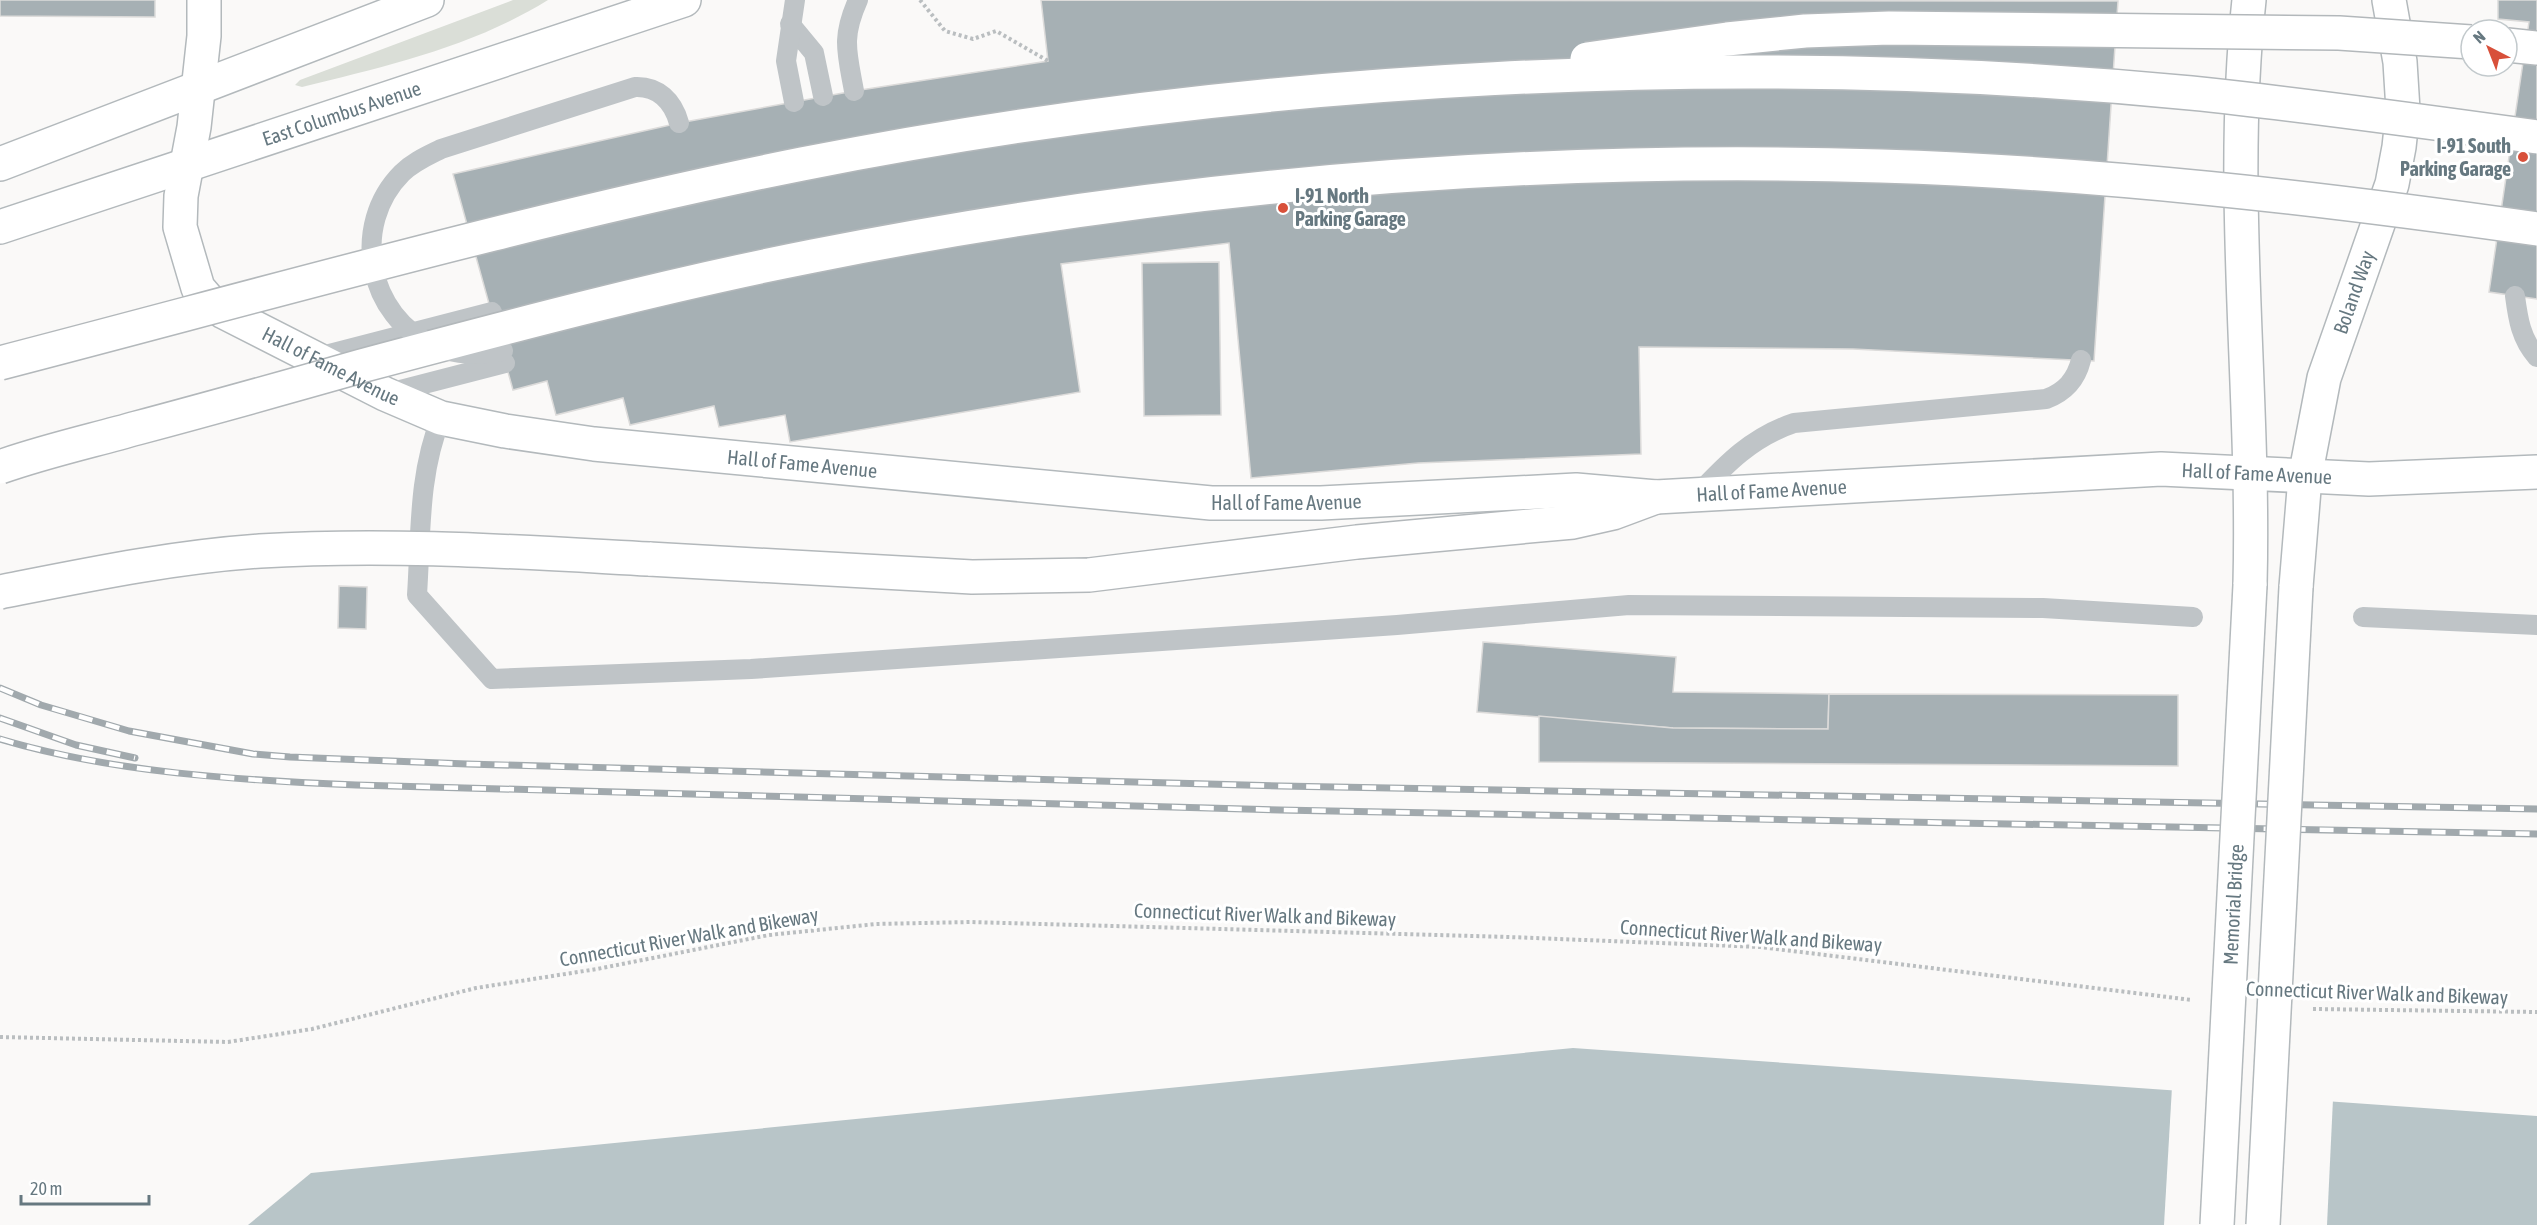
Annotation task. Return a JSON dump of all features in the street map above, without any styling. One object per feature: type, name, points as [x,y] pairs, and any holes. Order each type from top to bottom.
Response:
[{"type":"main road","name":"Hall of Fame Avenue","points":[[204,0],[204,36],[181,196],[180,227],[198,288],[210,302],[224,312],[385,394],[441,418],[505,431],[637,450],[1179,501],[1251,504],[1321,503],[1576,490],[1656,497],[2161,469],[2305,477],[2418,478],[2537,472]]},
{"type":"main road","points":[[0,164],[427,0]]},
{"type":"main road","name":"East Columbus Avenue","points":[[0,227],[684,0]]},
{"type":"main road","points":[[2229,0],[2245,38]]},
{"type":"main road","points":[[2249,0],[2245,38],[2241,193],[2251,474]]},
{"type":"main road","name":"Boland Way","points":[[2263,1225],[2296,587],[2305,477],[2324,378],[2392,184],[2399,147],[2403,110],[2400,62],[2389,0]]},
{"type":"main road","points":[[1425,84],[1650,49],[1815,31],[1901,28],[2339,33],[2459,41]]},
{"type":"main road","points":[[2519,46],[2537,48]]},
{"type":"main road","points":[[0,363],[477,240],[803,164],[961,136],[1109,115],[1272,96],[1425,84],[1575,76],[1885,75],[2200,94],[2537,137]]},
{"type":"main road","points":[[4,464],[490,332],[650,292],[812,256],[988,225],[1137,204],[1304,185],[1551,169],[1716,165],[1879,166],[2043,174],[2202,186],[2537,229]]},
{"type":"main road","name":"Memorial Bridge","points":[[2217,1225],[2250,585],[2251,474]]},
{"type":"main road","points":[[0,592],[158,563],[299,549],[428,548],[972,577],[1089,575],[1357,542],[1573,522],[1612,513],[1656,497]]},
{"type":"lane","points":[[794,102],[786,61],[795,0]]},
{"type":"lane","points":[[854,91],[846,33],[858,0]]},
{"type":"lane","points":[[790,24],[814,53],[823,96]]},
{"type":"lane","points":[[502,350],[480,355],[458,353],[435,346],[416,336],[398,321],[385,303],[376,282],[371,259],[372,236],[377,213],[387,192],[402,174],[420,159],[441,149],[634,87],[644,87],[662,94],[670,102],[679,123]]},
{"type":"lane","points":[[2515,296],[2518,321],[2524,337],[2537,357]]},
{"type":"lane","points":[[314,358],[492,312]]},
{"type":"lane","points":[[350,376],[502,350]]},
{"type":"lane","points":[[385,394],[502,350]]},
{"type":"lane","points":[[1697,495],[1740,451],[1773,430],[1794,423],[2046,399],[2061,392],[2072,381],[2081,360]]},
{"type":"lane","points":[[441,418],[431,443],[425,470],[417,596],[492,679],[751,669],[1398,625],[1629,605],[2043,608],[2193,617]]},
{"type":"lane","points":[[2363,617],[2537,625]]},
{"type":"path","points":[[920,0],[945,31],[973,39],[996,31],[1048,61]]},
{"type":"path","name":"Connecticut River Walk and Bikeway","points":[[0,1037],[228,1042],[312,1029],[476,988],[597,969],[769,935],[876,924],[969,922],[1509,936],[1760,947],[2197,1000]]},
{"type":"path","name":"Connecticut River Walk and Bikeway","points":[[2307,1008],[2537,1012]]},
{"type":"shaded area","points":[[513,0],[548,0],[459,43],[366,71],[302,87],[295,85],[300,80]]},
{"type":"shaded area","points":[[1573,1048],[2537,1116],[2537,1225],[248,1225],[311,1173]]},
{"type":"pier","points":[[2172,1087],[2333,1099],[2327,1225],[2164,1225]]},
{"type":"building","points":[[0,0],[155,0],[155,17],[0,16]]},
{"type":"building","name":"I-91 North Parking Garage","points":[[1041,0],[2118,1],[2094,361],[1853,349],[1639,347],[1641,454],[1418,463],[1251,478],[1229,243],[1061,264],[1080,392],[790,442],[785,415],[719,427],[714,406],[630,425],[623,398],[556,415],[547,381],[513,390],[453,174],[679,123],[854,91],[1048,61]]},
{"type":"building","name":"I-91 South Parking Garage","points":[[2498,0],[2537,0],[2537,299],[2489,292],[2529,22],[2519,21],[2519,18],[2498,18]]},
{"type":"building","points":[[1219,262],[1221,415],[1144,416],[1142,263]]},
{"type":"building","points":[[339,586],[367,587],[366,629],[338,628]]},
{"type":"building","points":[[1483,642],[1676,657],[1673,692],[1829,694],[1828,729],[1673,728],[1477,712]]},
{"type":"building","points":[[1829,694],[2178,695],[2178,766],[1539,762],[1539,716],[1673,728],[1828,729]]},
{"type":"railway","points":[[0,688],[41,705],[129,731],[253,754],[290,757],[467,764],[1281,786],[2537,809]]},
{"type":"railway","points":[[0,718],[76,745],[135,758]]},
{"type":"railway","points":[[0,739],[87,760],[176,773],[356,785],[1280,810],[2537,834]]},
{"type":"place","name":"I-91 South Parking Garage","points":[[2523,157]]},
{"type":"place","name":"I-91 North Parking Garage","points":[[1283,208]]}]
